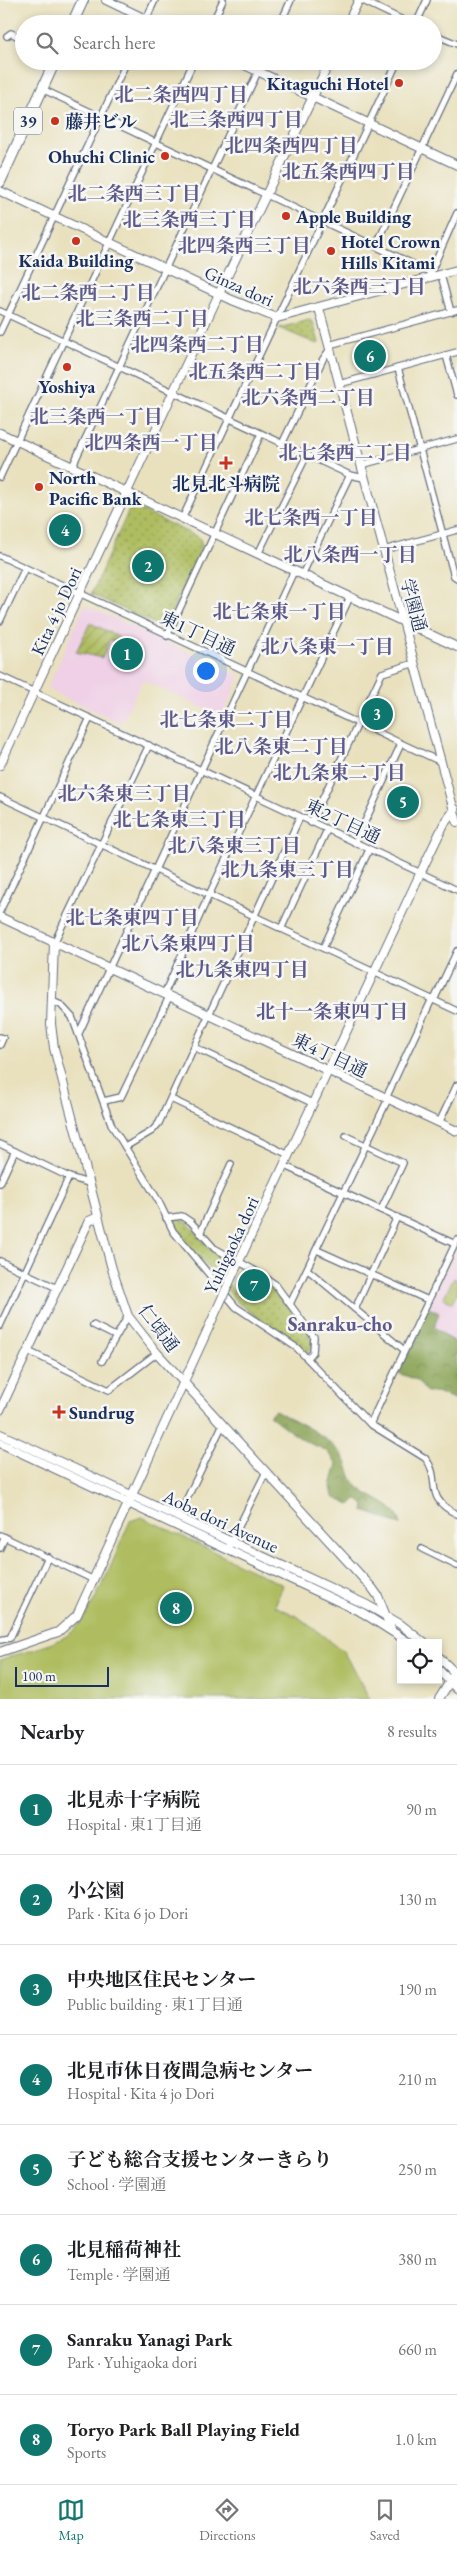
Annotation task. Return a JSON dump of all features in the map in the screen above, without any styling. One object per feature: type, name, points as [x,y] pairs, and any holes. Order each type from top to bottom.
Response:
[{"type":"highway","points":[[76,15],[83,0]]},
{"type":"highway","name":"39","points":[[0,182],[51,70]]},
{"type":"street","points":[[106,0],[134,15]]},
{"type":"street","points":[[148,15],[155,0]]},
{"type":"street","points":[[216,15],[223,0]]},
{"type":"street","points":[[284,15],[291,0]]},
{"type":"street","points":[[352,15],[360,0],[392,15]]},
{"type":"street","points":[[420,15],[427,0]]},
{"type":"street","points":[[8,36],[12,33],[15,35]]},
{"type":"street","points":[[442,38],[457,44]]},
{"type":"street","points":[[0,332],[123,70]]},
{"type":"street","points":[[0,478],[190,70]]},
{"type":"street","name":"Kita 4 jo Dori","points":[[0,765],[219,294],[326,70]]},
{"type":"street","points":[[182,519],[394,70]]},
{"type":"street","points":[[72,467],[258,71],[457,165]]},
{"type":"street","points":[[376,246],[457,74]]},
{"type":"street","points":[[42,89],[266,196],[376,246],[430,275]]},
{"type":"street","name":"Ginza dori","points":[[0,191],[219,294],[277,318]]},
{"type":"street","points":[[430,275],[457,213]]},
{"type":"street","points":[[277,318],[320,308],[430,275],[457,270]]},
{"type":"street","points":[[282,444],[330,347],[454,311],[441,274]]},
{"type":"street","name":"学園通","points":[[320,308],[415,663],[439,761],[456,808],[457,822]]},
{"type":"street","points":[[0,311],[282,444],[350,475],[364,478]]},
{"type":"street","points":[[339,384],[457,352]]},
{"type":"street","points":[[446,354],[457,395]]},
{"type":"street","points":[[398,368],[442,534],[454,576],[457,578]]},
{"type":"street","points":[[0,433],[457,648]]},
{"type":"street","points":[[167,636],[261,434]]},
{"type":"street","points":[[361,465],[457,439]]},
{"type":"street","points":[[258,554],[307,455]]},
{"type":"street","points":[[302,575],[350,475]]},
{"type":"street","points":[[384,550],[457,530]]},
{"type":"street","name":"東1丁目通","points":[[0,556],[167,636],[439,761]]},
{"type":"street","points":[[0,621],[25,568]]},
{"type":"street","points":[[79,1033],[294,571]]},
{"type":"street","points":[[104,1101],[120,1097],[167,996],[209,895],[350,598]]},
{"type":"street","points":[[311,823],[382,673],[415,663]]},
{"type":"street","name":"東2丁目通","points":[[0,676],[457,890]]},
{"type":"street","points":[[0,911],[90,718]]},
{"type":"street","points":[[355,843],[401,744]]},
{"type":"street","points":[[54,943],[148,745]]},
{"type":"street","points":[[0,797],[457,1011]]},
{"type":"street","name":"Yuhigaoka dori","points":[[0,1652],[38,1640],[69,1624],[77,1615],[234,1272],[285,1166],[312,1103],[444,824],[456,808]]},
{"type":"street","points":[[124,1147],[152,1131],[159,1123],[300,817]]},
{"type":"street","points":[[281,929],[327,830]]},
{"type":"street","points":[[323,948],[369,850]]},
{"type":"street","name":"東4丁目通","points":[[0,917],[457,1131]]},
{"type":"street","name":"仁頃通","points":[[54,943],[51,1024],[54,1048],[112,1270],[128,1316],[157,1353],[378,1596],[390,1629]]},
{"type":"street","points":[[290,1304],[308,1270],[457,951]]},
{"type":"street","points":[[52,1001],[72,1017],[112,1126],[158,1200],[173,1231],[236,1307],[278,1334],[308,1358],[370,1424],[426,1458],[431,1464],[435,1496],[440,1503],[457,1514]]},
{"type":"street","points":[[0,1037],[3,1038],[0,1045]]},
{"type":"street","points":[[194,1048],[312,1103]]},
{"type":"street","points":[[439,1123],[457,1085]]},
{"type":"street","points":[[171,1099],[289,1155]]},
{"type":"street","points":[[346,1136],[403,1163],[381,1210]]},
{"type":"street","points":[[0,1144],[88,1183]]},
{"type":"street","points":[[0,1183],[15,1151]]},
{"type":"street","points":[[200,1233],[231,1164]]},
{"type":"street","points":[[285,1166],[456,1242],[370,1424]]},
{"type":"street","points":[[0,1326],[69,1176]]},
{"type":"street","points":[[166,1218],[182,1216],[214,1248],[275,1284],[314,1337],[313,1352],[308,1358]]},
{"type":"street","points":[[0,1410],[89,1221],[98,1217]]},
{"type":"street","points":[[355,1309],[397,1217]]},
{"type":"street","points":[[317,1250],[428,1300]]},
{"type":"street","points":[[0,1261],[57,1288]]},
{"type":"street","points":[[308,1270],[404,1350]]},
{"type":"street","points":[[102,1361],[128,1316]]},
{"type":"street","points":[[94,1325],[115,1336]]},
{"type":"street","points":[[28,1351],[109,1390],[157,1353]]},
{"type":"street","points":[[178,1517],[223,1424]]},
{"type":"street","name":"Aoba dori Avenue","points":[[0,1434],[178,1517],[229,1546],[362,1613],[404,1639]]},
{"type":"street","name":"Aoba dori Avenue","points":[[0,1443],[129,1503],[367,1605],[418,1639]]},
{"type":"street","points":[[229,1546],[266,1472]]},
{"type":"street","points":[[0,1548],[3,1536],[94,1580]]},
{"type":"street","points":[[422,1549],[457,1566]]},
{"type":"street","points":[[0,1640],[10,1638],[48,1557]]},
{"type":"street","points":[[439,1699],[449,1680],[456,1674],[442,1660]]},
{"type":"street","points":[[442,1673],[457,1690]]},
{"type":"shaded area","points":[[85,605],[240,676],[222,717],[143,680],[121,723],[47,689]]},
{"type":"shaded area","points":[[457,1249],[457,1395],[401,1368]]},
{"type":"green space","points":[[309,320],[313,322],[319,343],[317,344],[279,328]]},
{"type":"green space","points":[[136,508],[200,538],[202,547],[164,628],[91,594],[129,510]]},
{"type":"green space","points":[[90,623],[118,636],[115,642],[110,640],[102,658],[76,652]]},
{"type":"green space","points":[[173,1219],[181,1219],[187,1222],[211,1250],[230,1262],[222,1278],[235,1292],[246,1270],[259,1276],[269,1284],[306,1329],[313,1345],[309,1352],[306,1353],[238,1303],[172,1225]]},
{"type":"green space","points":[[454,1278],[457,1280],[457,1294],[452,1303],[443,1298]]},
{"type":"green space","points":[[429,1308],[439,1313],[434,1327],[457,1344],[457,1400],[436,1392],[427,1393],[417,1380],[398,1373]]},
{"type":"green space","points":[[275,1410],[311,1430],[335,1447],[344,1458],[354,1483],[394,1511],[401,1525],[364,1511],[365,1505],[356,1499],[350,1505],[333,1497],[331,1486],[337,1464],[333,1458],[326,1451],[300,1438],[269,1415]]},
{"type":"green space","points":[[142,1517],[283,1585],[275,1606],[297,1616],[343,1651],[370,1699],[0,1699],[0,1660],[52,1643],[68,1635],[77,1627],[95,1600],[130,1521]]},
{"type":"place","name":"Kitaguchi Hotel","points":[[399,83]]},
{"type":"place","name":"藤井ビル","points":[[55,121]]},
{"type":"place","name":"Ohuchi Clinic","points":[[165,156]]},
{"type":"place","name":"Apple Building","points":[[286,216]]},
{"type":"place","name":"Kaida Building","points":[[76,241]]},
{"type":"place","name":"Hotel Crown Hills Kitami","points":[[331,251]]},
{"type":"place","name":"北見稲荷神社","points":[[370,356]]},
{"type":"place","name":"Yoshiya","points":[[67,367]]},
{"type":"place","name":"北見北斗病院","points":[[226,463]]},
{"type":"place","name":"North Pacific Bank","points":[[39,487]]},
{"type":"place","name":"北見市休日夜間急病センター","points":[[65,530]]},
{"type":"place","name":"小公園","points":[[148,566]]},
{"type":"place","name":"北見赤十字病院","points":[[127,654]]},
{"type":"place","name":"中央地区住民センター","points":[[377,714]]},
{"type":"place","name":"子ども総合支援センターきらり","points":[[403,802]]},
{"type":"place","name":"Sanraku Yanagi Park","points":[[254,1285]]},
{"type":"place","name":"Sundrug","points":[[59,1412]]},
{"type":"place","name":"Toryo Park Ball Playing Field","points":[[176,1608]]},
{"type":"district","name":"北二条西四丁目","points":[[181,94]]},
{"type":"district","name":"北三条西四丁目","points":[[236,119]]},
{"type":"district","name":"北四条西四丁目","points":[[291,145]]},
{"type":"district","name":"北五条西四丁目","points":[[348,171]]},
{"type":"district","name":"北二条西三丁目","points":[[134,193]]},
{"type":"district","name":"北三条西三丁目","points":[[189,219]]},
{"type":"district","name":"北四条西三丁目","points":[[244,245]]},
{"type":"district","name":"北六条西三丁目","points":[[359,286]]},
{"type":"district","name":"北二条西二丁目","points":[[88,292]]},
{"type":"district","name":"北三条西二丁目","points":[[142,318]]},
{"type":"district","name":"北四条西二丁目","points":[[197,344]]},
{"type":"district","name":"北五条西二丁目","points":[[255,371]]},
{"type":"district","name":"北六条西二丁目","points":[[308,397]]},
{"type":"district","name":"北三条西一丁目","points":[[96,416]]},
{"type":"district","name":"北四条西一丁目","points":[[151,442]]},
{"type":"district","name":"北七条西二丁目","points":[[345,452]]},
{"type":"district","name":"北七条西一丁目","points":[[311,517]]},
{"type":"district","name":"北八条西一丁目","points":[[350,554]]},
{"type":"district","name":"北七条東一丁目","points":[[279,611]]},
{"type":"district","name":"北八条東一丁目","points":[[327,646]]},
{"type":"district","name":"北七条東二丁目","points":[[226,719]]},
{"type":"district","name":"北八条東二丁目","points":[[281,746]]},
{"type":"district","name":"北九条東二丁目","points":[[339,772]]},
{"type":"district","name":"北六条東三丁目","points":[[124,793]]},
{"type":"district","name":"北七条東三丁目","points":[[179,819]]},
{"type":"district","name":"北八条東三丁目","points":[[234,845]]},
{"type":"district","name":"北九条東三丁目","points":[[287,869]]},
{"type":"district","name":"北七条東四丁目","points":[[132,917]]},
{"type":"district","name":"北八条東四丁目","points":[[188,943]]},
{"type":"district","name":"北九条東四丁目","points":[[242,969]]},
{"type":"district","name":"北十一条東四丁目","points":[[332,1011]]},
{"type":"district","name":"Sanraku-cho","points":[[340,1324]]}]
